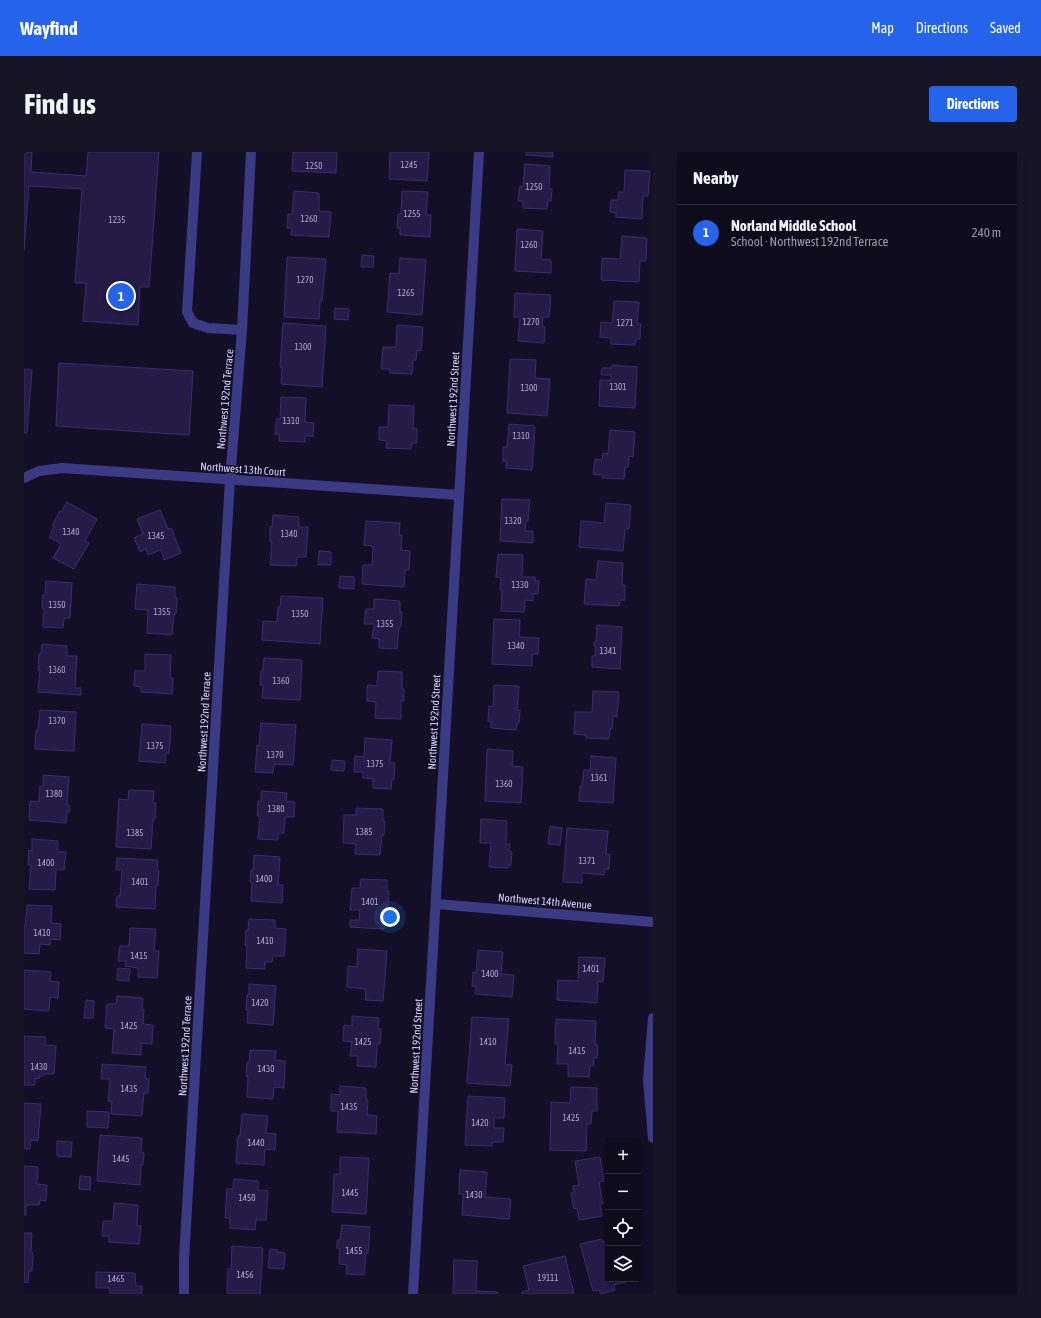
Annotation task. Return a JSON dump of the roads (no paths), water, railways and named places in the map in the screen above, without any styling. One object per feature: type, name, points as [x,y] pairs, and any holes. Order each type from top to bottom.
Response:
[{"type":"street","points":[[197,152],[188,312],[193,323],[208,328],[242,330]]},
{"type":"street","name":"Northwest 192nd Terrace","points":[[184,1294],[185,1243],[230,480],[242,330],[251,152]]},
{"type":"street","name":"Northwest 192nd Street","points":[[413,1294],[479,152]]},
{"type":"street","name":"Northwest 13th Court","points":[[25,477],[32,473],[46,469],[62,468],[459,495]]},
{"type":"street","name":"Northwest 14th Avenue","points":[[436,904],[653,922]]},
{"type":"street","points":[[653,1018],[648,1080],[653,1138]]},
{"type":"place","name":"Norland Middle School","points":[[121,296]]}]
